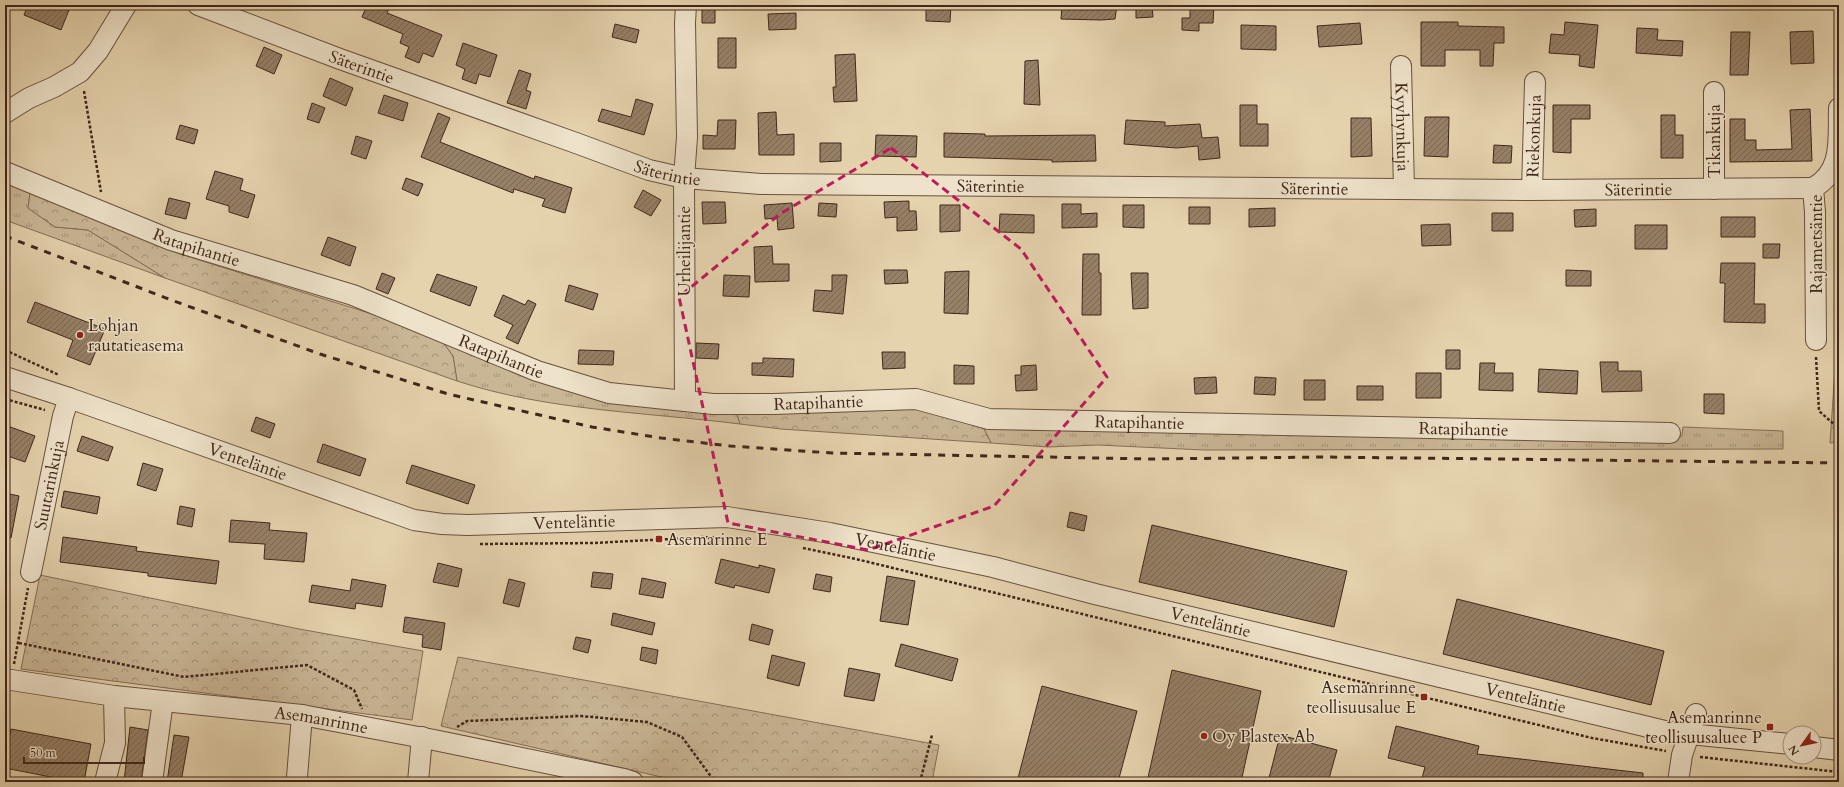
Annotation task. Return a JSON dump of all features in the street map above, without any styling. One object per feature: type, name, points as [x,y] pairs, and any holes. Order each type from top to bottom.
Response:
[{"type":"street","points":[[5,113],[28,98],[54,88],[80,72],[98,51],[126,5]]},
{"type":"street","name":"Säterintie","points":[[198,5],[340,59],[649,170],[684,178],[761,184],[1532,190],[1714,190],[1813,188]]},
{"type":"street","name":"Urheilijantie","points":[[685,401],[684,178],[688,137],[684,23],[686,5]]},
{"type":"street","name":"Kyyhynkuja","points":[[1401,66],[1404,189]]},
{"type":"street","name":"Riekonkuja","points":[[1532,190],[1535,82]]},
{"type":"street","name":"Tikankuja","points":[[1714,92],[1714,190]]},
{"type":"street","name":"Rajametsäntie","points":[[1816,340],[1815,212],[1813,188],[1823,183],[1831,173],[1837,161],[1839,108]]},
{"type":"street","name":"Ratapihantie","points":[[5,172],[171,240],[353,295],[538,371],[609,393],[713,404],[774,404],[916,399],[989,419],[1670,433]]},
{"type":"street","name":"Venteläntie","points":[[5,377],[66,407],[414,520],[442,524],[468,525],[727,517],[830,533],[992,567],[1095,594],[1669,732],[1782,743]]},
{"type":"street","name":"Suutarinkuja","points":[[30,572],[66,407]]},
{"type":"street","name":"Asemanrinne","points":[[7,680],[114,696],[302,715],[428,738],[627,781]]},
{"type":"street","points":[[105,782],[115,743],[114,696]]},
{"type":"street","points":[[152,782],[163,701]]},
{"type":"street","points":[[1678,782],[1682,755],[1696,714]]},
{"type":"street","points":[[297,777],[302,715]]},
{"type":"street","points":[[418,782],[428,738]]},
{"type":"street","points":[[1822,748],[1839,750]]},
{"type":"path","points":[[80,72],[104,213]]},
{"type":"path","points":[[1816,340],[1819,411],[1836,426],[1839,425]]},
{"type":"path","points":[[5,399],[66,407]]},
{"type":"path","points":[[699,537],[738,538]]},
{"type":"path","points":[[478,544],[593,543],[692,538]]},
{"type":"path","points":[[797,548],[856,559],[1584,736],[1682,755],[1839,772]]},
{"type":"path","points":[[7,680],[19,643],[30,572]]},
{"type":"path","points":[[19,643],[184,678],[307,665],[354,690],[362,708],[361,726]]},
{"type":"path","points":[[428,738],[467,721],[581,716],[647,722],[682,737],[715,782]]},
{"type":"path","points":[[920,782],[932,735]]},
{"type":"highlighted area","points":[[891,148],[1021,249],[1107,377],[994,506],[868,550],[728,523],[679,297],[780,214]]},
{"type":"green space","points":[[10,185],[30,193],[28,208],[55,227],[88,230],[165,278],[5,220],[5,188]]},
{"type":"green space","points":[[30,193],[177,253],[385,318],[442,341],[453,356],[457,381],[165,278],[88,230],[55,227],[28,208]]},
{"type":"green space","points":[[442,341],[482,355],[736,411],[740,424],[562,405],[492,391],[457,381],[453,356]]},
{"type":"green space","points":[[1835,369],[1839,370],[1839,442],[1830,443]]},
{"type":"green space","points":[[904,406],[958,420],[984,429],[991,443],[781,429],[740,424],[736,411]]},
{"type":"green space","points":[[1683,427],[1783,431],[1783,449],[1204,450],[1098,445],[1048,447],[991,443],[984,429],[1082,431],[1130,430],[1672,440],[1682,436]]},
{"type":"green space","points":[[40,575],[299,629],[423,651],[412,720],[21,669]]},
{"type":"green space","points":[[458,657],[939,745],[932,782],[683,782],[441,726]]},
{"type":"building","points":[[28,5],[56,5],[69,10],[61,30],[24,15]]},
{"type":"building","points":[[367,5],[391,5],[387,13],[442,35],[433,57],[423,53],[419,63],[405,57],[409,47],[400,43],[403,34],[362,17]]},
{"type":"building","points":[[702,5],[715,5],[715,23],[702,23]]},
{"type":"building","points":[[926,5],[951,5],[950,22],[926,21]]},
{"type":"building","points":[[1062,5],[1117,5],[1115,19],[1101,20],[1061,19]]},
{"type":"building","points":[[1136,5],[1152,5],[1153,17],[1136,18]]},
{"type":"building","points":[[1190,5],[1214,5],[1213,23],[1199,23],[1199,31],[1182,30],[1182,18],[1190,18]]},
{"type":"building","points":[[796,13],[796,29],[769,30],[768,14]]},
{"type":"building","points":[[1421,22],[1458,22],[1458,26],[1504,27],[1504,43],[1494,43],[1493,66],[1480,66],[1480,50],[1445,50],[1445,66],[1421,66]]},
{"type":"building","points":[[1565,22],[1598,25],[1594,68],[1579,66],[1580,55],[1549,53],[1551,34],[1564,35]]},
{"type":"building","points":[[1360,23],[1362,44],[1319,47],[1317,26]]},
{"type":"building","points":[[615,24],[639,30],[636,43],[612,37]]},
{"type":"building","points":[[1241,25],[1276,26],[1276,50],[1241,49]]},
{"type":"building","points":[[1637,28],[1658,29],[1657,40],[1683,41],[1682,56],[1636,53]]},
{"type":"building","points":[[1813,31],[1814,63],[1791,64],[1790,32]]},
{"type":"building","points":[[1731,32],[1750,32],[1748,75],[1730,75]]},
{"type":"building","points":[[718,38],[736,38],[736,68],[718,68]]},
{"type":"building","points":[[463,43],[497,55],[490,77],[479,74],[476,84],[462,79],[465,69],[456,65]]},
{"type":"building","points":[[264,47],[282,55],[274,74],[256,66]]},
{"type":"building","points":[[855,54],[857,101],[834,102],[833,87],[836,87],[835,55]]},
{"type":"building","points":[[1038,60],[1040,105],[1024,104],[1025,61]]},
{"type":"building","points":[[519,70],[531,74],[526,90],[531,92],[526,109],[507,103]]},
{"type":"building","points":[[330,78],[353,88],[346,106],[323,96]]},
{"type":"building","points":[[384,95],[408,103],[403,121],[378,113]]},
{"type":"building","points":[[636,99],[653,104],[644,135],[598,121],[602,109],[631,117]]},
{"type":"building","points":[[312,103],[325,108],[319,123],[307,119]]},
{"type":"building","points":[[1240,105],[1257,105],[1257,124],[1268,124],[1268,146],[1240,146]]},
{"type":"building","points":[[1553,105],[1590,105],[1590,119],[1571,119],[1571,153],[1553,152]]},
{"type":"building","points":[[1810,109],[1812,161],[1730,162],[1730,119],[1745,119],[1745,140],[1756,140],[1756,150],[1792,149],[1790,110]]},
{"type":"building","points":[[776,112],[777,135],[794,134],[794,155],[759,155],[758,113]]},
{"type":"building","points":[[438,113],[450,118],[440,142],[534,179],[535,176],[572,188],[565,213],[542,206],[545,199],[514,189],[513,193],[421,157]]},
{"type":"building","points":[[1661,115],[1675,115],[1675,135],[1683,135],[1683,158],[1661,158]]},
{"type":"building","points":[[1425,117],[1449,117],[1448,157],[1424,156]]},
{"type":"building","points":[[1351,118],[1371,118],[1372,156],[1351,157]]},
{"type":"building","points":[[718,120],[736,120],[735,149],[703,149],[703,135],[717,136]]},
{"type":"building","points":[[1126,120],[1165,122],[1165,126],[1200,124],[1202,138],[1218,137],[1220,158],[1199,160],[1198,146],[1177,148],[1124,144]]},
{"type":"building","points":[[180,125],[198,130],[194,144],[176,139]]},
{"type":"building","points":[[944,133],[985,134],[985,136],[1095,135],[1096,161],[1052,162],[1052,160],[944,157]]},
{"type":"building","points":[[876,135],[917,136],[916,157],[875,156]]},
{"type":"building","points":[[356,136],[372,141],[366,159],[351,154]]},
{"type":"building","points":[[820,143],[841,143],[841,161],[820,162]]},
{"type":"building","points":[[1494,145],[1512,146],[1511,163],[1493,163]]},
{"type":"building","points":[[215,171],[243,179],[240,190],[255,195],[248,218],[229,212],[229,206],[206,199]]},
{"type":"building","points":[[406,178],[423,184],[418,196],[402,189]]},
{"type":"building","points":[[643,190],[661,200],[651,216],[634,207]]},
{"type":"building","points":[[169,198],[190,203],[186,219],[165,214]]},
{"type":"building","points":[[909,201],[909,211],[916,211],[917,230],[897,231],[897,217],[885,218],[884,202]]},
{"type":"building","points":[[702,202],[725,202],[726,223],[703,224]]},
{"type":"building","points":[[792,203],[794,228],[778,230],[777,218],[765,219],[764,205]]},
{"type":"building","points":[[819,203],[837,204],[836,217],[818,216]]},
{"type":"building","points":[[1062,204],[1081,204],[1081,214],[1097,213],[1097,227],[1062,228]]},
{"type":"building","points":[[940,205],[960,205],[960,231],[940,232]]},
{"type":"building","points":[[1123,205],[1144,205],[1144,228],[1123,227]]},
{"type":"building","points":[[1189,207],[1210,207],[1210,224],[1189,224]]},
{"type":"building","points":[[1275,208],[1275,226],[1249,227],[1249,209]]},
{"type":"building","points":[[1596,209],[1596,226],[1575,227],[1574,210]]},
{"type":"building","points":[[1492,213],[1513,213],[1513,231],[1492,231]]},
{"type":"building","points":[[1000,214],[1034,215],[1034,233],[999,232]]},
{"type":"building","points":[[1721,217],[1755,217],[1755,237],[1721,237]]},
{"type":"building","points":[[1450,224],[1451,245],[1422,246],[1421,225]]},
{"type":"building","points":[[1635,225],[1667,225],[1667,249],[1635,249]]},
{"type":"building","points":[[328,237],[356,247],[350,266],[321,255]]},
{"type":"building","points":[[1763,244],[1780,244],[1779,258],[1763,258]]},
{"type":"building","points":[[772,246],[773,264],[789,264],[789,281],[755,282],[754,247]]},
{"type":"building","points":[[1083,254],[1099,254],[1099,273],[1101,273],[1101,315],[1082,315]]},
{"type":"building","points":[[1721,263],[1755,263],[1754,304],[1765,304],[1765,323],[1724,322],[1725,283],[1720,283]]},
{"type":"building","points":[[884,270],[907,270],[908,283],[885,284]]},
{"type":"building","points":[[1566,270],[1591,271],[1591,286],[1566,286]]},
{"type":"building","points":[[969,271],[968,314],[944,313],[945,272]]},
{"type":"building","points":[[382,273],[395,278],[388,294],[376,289]]},
{"type":"building","points":[[1131,273],[1148,273],[1148,308],[1133,309]]},
{"type":"building","points":[[437,274],[477,287],[470,306],[430,291]]},
{"type":"building","points":[[724,275],[750,276],[749,297],[723,296]]},
{"type":"building","points":[[832,275],[847,275],[843,314],[813,311],[815,290],[832,291]]},
{"type":"building","points":[[569,285],[598,294],[593,310],[565,301]]},
{"type":"building","points":[[503,295],[525,305],[528,300],[536,304],[518,344],[506,338],[513,325],[494,316]]},
{"type":"building","name":"Lohjan rautatieasema","points":[[35,302],[105,329],[90,365],[67,356],[73,340],[27,322]]},
{"type":"building","points":[[696,343],[719,344],[718,359],[696,358]]},
{"type":"building","points":[[579,350],[614,351],[613,365],[578,364]]},
{"type":"building","points":[[1446,350],[1460,350],[1460,369],[1446,369]]},
{"type":"building","points":[[882,352],[905,352],[905,368],[883,369]]},
{"type":"building","points":[[763,358],[794,359],[793,377],[752,375],[752,363],[763,363]]},
{"type":"building","points":[[1600,362],[1618,362],[1618,371],[1641,371],[1642,391],[1602,392]]},
{"type":"building","points":[[1480,363],[1495,363],[1494,373],[1513,373],[1513,391],[1479,390]]},
{"type":"building","points":[[954,365],[974,366],[974,384],[954,384]]},
{"type":"building","points":[[1036,365],[1037,390],[1016,391],[1015,375],[1021,375],[1021,366]]},
{"type":"building","points":[[1539,369],[1578,371],[1577,394],[1538,392]]},
{"type":"building","points":[[1416,373],[1441,373],[1441,398],[1416,398]]},
{"type":"building","points":[[1216,377],[1217,393],[1195,394],[1194,378]]},
{"type":"building","points":[[1255,377],[1276,378],[1275,395],[1254,394]]},
{"type":"building","points":[[1304,380],[1325,380],[1325,400],[1304,400]]},
{"type":"building","points":[[1357,386],[1383,386],[1383,400],[1357,400]]},
{"type":"building","points":[[1704,394],[1724,394],[1724,414],[1704,413]]},
{"type":"building","points":[[256,417],[275,424],[270,438],[251,431]]},
{"type":"building","points":[[5,425],[35,436],[25,462],[5,455]]},
{"type":"building","points":[[82,436],[113,447],[108,461],[77,451]]},
{"type":"building","points":[[323,444],[366,459],[360,476],[317,462]]},
{"type":"building","points":[[143,463],[163,469],[156,491],[137,485]]},
{"type":"building","points":[[412,465],[475,485],[468,504],[406,483]]},
{"type":"building","points":[[64,491],[100,497],[97,514],[61,507]]},
{"type":"building","points":[[5,493],[19,496],[11,538],[5,537]]},
{"type":"building","points":[[180,506],[195,509],[192,527],[177,524]]},
{"type":"building","points":[[1070,512],[1087,516],[1084,531],[1067,527]]},
{"type":"building","points":[[231,520],[270,523],[269,530],[307,533],[304,562],[264,559],[265,544],[229,542]]},
{"type":"building","points":[[1152,525],[1347,571],[1334,627],[1139,582]]},
{"type":"building","points":[[63,537],[137,547],[136,551],[219,561],[216,584],[148,576],[148,573],[60,562]]},
{"type":"building","points":[[721,559],[759,568],[759,565],[775,569],[769,593],[735,585],[734,588],[715,583]]},
{"type":"building","points":[[438,563],[462,569],[458,587],[433,582]]},
{"type":"building","points":[[593,572],[613,574],[611,589],[591,587]]},
{"type":"building","points":[[816,574],[832,577],[830,592],[813,589]]},
{"type":"building","points":[[887,576],[915,581],[908,625],[880,621]]},
{"type":"building","points":[[642,578],[666,583],[663,598],[639,594]]},
{"type":"building","points":[[352,579],[386,585],[382,607],[356,603],[355,609],[309,602],[312,585],[350,591]]},
{"type":"building","points":[[509,579],[525,583],[519,607],[503,603]]},
{"type":"building","points":[[1457,599],[1664,651],[1651,705],[1443,654]]},
{"type":"building","points":[[613,613],[655,623],[652,635],[611,625]]},
{"type":"building","points":[[405,617],[445,623],[441,650],[422,647],[423,635],[403,632]]},
{"type":"building","points":[[752,624],[773,630],[769,645],[749,640]]},
{"type":"building","points":[[576,637],[591,640],[588,653],[573,649]]},
{"type":"building","points":[[901,644],[958,659],[952,681],[895,666]]},
{"type":"building","points":[[642,647],[658,650],[656,664],[640,660]]},
{"type":"building","points":[[772,655],[805,663],[799,686],[767,678]]},
{"type":"building","points":[[849,668],[880,674],[874,701],[844,696]]},
{"type":"building","name":"Oy Plastex Ab","points":[[1172,670],[1261,691],[1241,782],[1147,782]]},
{"type":"building","points":[[1042,686],[1137,711],[1118,782],[1017,782]]},
{"type":"building","points":[[1396,726],[1479,746],[1477,754],[1643,773],[1643,782],[1421,782],[1425,767],[1388,758]]},
{"type":"building","points":[[130,727],[148,730],[141,782],[124,782]]},
{"type":"building","points":[[11,729],[91,744],[84,782],[76,782],[5,768],[5,758]]},
{"type":"building","points":[[174,735],[189,737],[181,782],[167,782]]},
{"type":"building","points":[[1280,735],[1337,750],[1328,782],[1268,782]]},
{"type":"railway","points":[[5,236],[174,301],[320,354],[448,394],[592,427],[661,438],[730,446],[832,453],[1150,459],[1325,457],[1839,463]]},
{"type":"place","name":"Lohjan rautatieasema","points":[[80,335]]},
{"type":"place","name":"Asemarinne E","points":[[659,539]]},
{"type":"place","name":"Asemanrinne teollisuusalue E","points":[[1424,697]]},
{"type":"place","name":"Asemanrinne teollisuusaluee P","points":[[1770,727]]},
{"type":"place","name":"Oy Plastex Ab","points":[[1204,736]]}]
